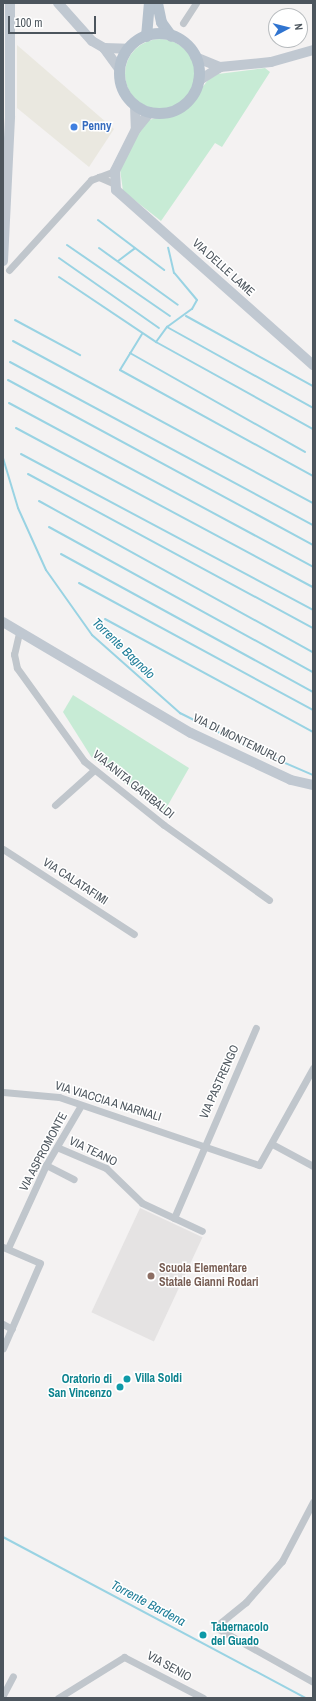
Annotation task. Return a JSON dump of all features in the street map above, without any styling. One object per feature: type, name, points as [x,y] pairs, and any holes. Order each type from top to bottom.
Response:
[{"type":"main road","points":[[146,36],[149,3]]},
{"type":"main road","points":[[157,3],[161,22],[171,36],[185,44],[195,57],[198,81],[191,97],[178,108],[150,112],[135,105],[124,92],[120,69],[128,49],[146,36],[171,36]]},
{"type":"street","points":[[3,261],[10,116],[10,3]]},
{"type":"street","points":[[58,3],[85,36],[104,48],[120,69]]},
{"type":"street","points":[[183,23],[196,3]]},
{"type":"street","points":[[104,48],[128,49]]},
{"type":"street","points":[[198,81],[220,68],[271,62],[313,50]]},
{"type":"street","points":[[195,57],[220,68]]},
{"type":"street","points":[[135,105],[136,129]]},
{"type":"street","points":[[116,187],[115,171],[136,129],[150,112]]},
{"type":"street","points":[[9,270],[91,180],[115,171]]},
{"type":"street","name":"VIA DELLE LAME","points":[[99,177],[116,187],[313,365]]},
{"type":"street","name":"VIA DI MONTEMURLO","points":[[3,622],[11,630],[155,708],[191,733],[291,780],[313,785]]},
{"type":"street","name":"VIA ANITA GARIBALDI","points":[[11,630],[17,668],[94,770],[270,900]]},
{"type":"street","points":[[55,804],[94,770]]},
{"type":"street","name":"VIA CALATAFIMI","points":[[3,849],[134,934]]},
{"type":"street","name":"VIA PASTRENGO","points":[[205,1145],[256,1028]]},
{"type":"street","name":"VIA VIACCIA A NARNALI","points":[[3,1092],[50,1094],[81,1106],[205,1145],[259,1165],[274,1145],[313,1068]]},
{"type":"street","name":"VIA ASPROMONTE","points":[[6,1247],[46,1165],[59,1148],[81,1106]]},
{"type":"street","points":[[174,1218],[205,1145]]},
{"type":"street","points":[[274,1145],[313,1166]]},
{"type":"street","name":"VIA TEANO","points":[[59,1148],[106,1168],[142,1203],[202,1231]]},
{"type":"street","points":[[46,1165],[74,1179]]},
{"type":"street","points":[[3,1348],[40,1263],[6,1247]]},
{"type":"street","points":[[3,1324],[12,1329]]},
{"type":"street","points":[[313,1502],[282,1561],[246,1602],[215,1627],[313,1682]]},
{"type":"street","name":"VIA SENIO","points":[[58,1698],[124,1657],[203,1698]]},
{"type":"street","points":[[3,1695],[13,1676]]},
{"type":"shaded area","points":[[17,45],[114,129],[89,167],[17,108]]},
{"type":"shaded area","name":"Scuola Elementare Statale Gianni Rodari","points":[[140,1208],[203,1237],[154,1341],[91,1312]]},
{"type":"green space","points":[[153,39],[167,39],[180,45],[189,54],[193,60],[195,74],[193,88],[185,99],[174,107],[167,109],[153,109],[146,107],[135,99],[127,88],[125,81],[125,67],[127,60],[135,49],[146,41]]},
{"type":"green space","points":[[265,68],[270,72],[222,147],[215,143],[161,221],[123,191],[120,169],[138,131],[149,120],[185,110],[208,80],[218,74]]},
{"type":"green space","points":[[73,695],[189,768],[164,812],[92,758],[63,712]]},
{"type":"waterway","points":[[98,220],[164,270]]},
{"type":"waterway","points":[[67,245],[170,316]]},
{"type":"waterway","points":[[99,248],[178,305]]},
{"type":"waterway","points":[[118,261],[135,248]]},
{"type":"waterway","points":[[156,342],[167,327],[192,309],[197,300],[174,273],[168,248]]},
{"type":"waterway","points":[[59,258],[159,328]]},
{"type":"waterway","points":[[59,277],[156,342],[313,429]]},
{"type":"waterway","points":[[186,316],[313,386]]},
{"type":"waterway","points":[[15,320],[80,355]]},
{"type":"waterway","points":[[167,327],[313,408]]},
{"type":"waterway","points":[[142,334],[120,370],[313,476]]},
{"type":"waterway","points":[[13,341],[313,503]]},
{"type":"waterway","points":[[130,353],[305,452]]},
{"type":"waterway","points":[[10,362],[313,525]]},
{"type":"waterway","points":[[8,380],[313,545]]},
{"type":"waterway","points":[[9,403],[313,567]]},
{"type":"waterway","points":[[16,428],[313,587]]},
{"type":"waterway","points":[[21,454],[313,610]]},
{"type":"waterway","name":"Torrente Bagnolo","points":[[3,458],[18,508],[46,570],[92,635],[180,713],[248,747],[313,775]]},
{"type":"waterway","points":[[28,474],[313,628]]},
{"type":"waterway","points":[[39,501],[313,652]]},
{"type":"waterway","points":[[49,527],[313,672]]},
{"type":"waterway","points":[[61,554],[313,692]]},
{"type":"waterway","points":[[79,583],[313,710]]},
{"type":"waterway","points":[[105,619],[313,732]]},
{"type":"waterway","name":"Torrente Bardena","points":[[3,1537],[306,1698]]},
{"type":"place","name":"Penny","points":[[74,127]]},
{"type":"place","name":"Scuola Elementare Statale Gianni Rodari","points":[[151,1276]]},
{"type":"place","name":"Villa Soldi","points":[[127,1379]]},
{"type":"place","name":"Oratorio di San Vincenzo","points":[[120,1387]]},
{"type":"place","name":"Tabernacolo del Guado","points":[[203,1635]]}]
